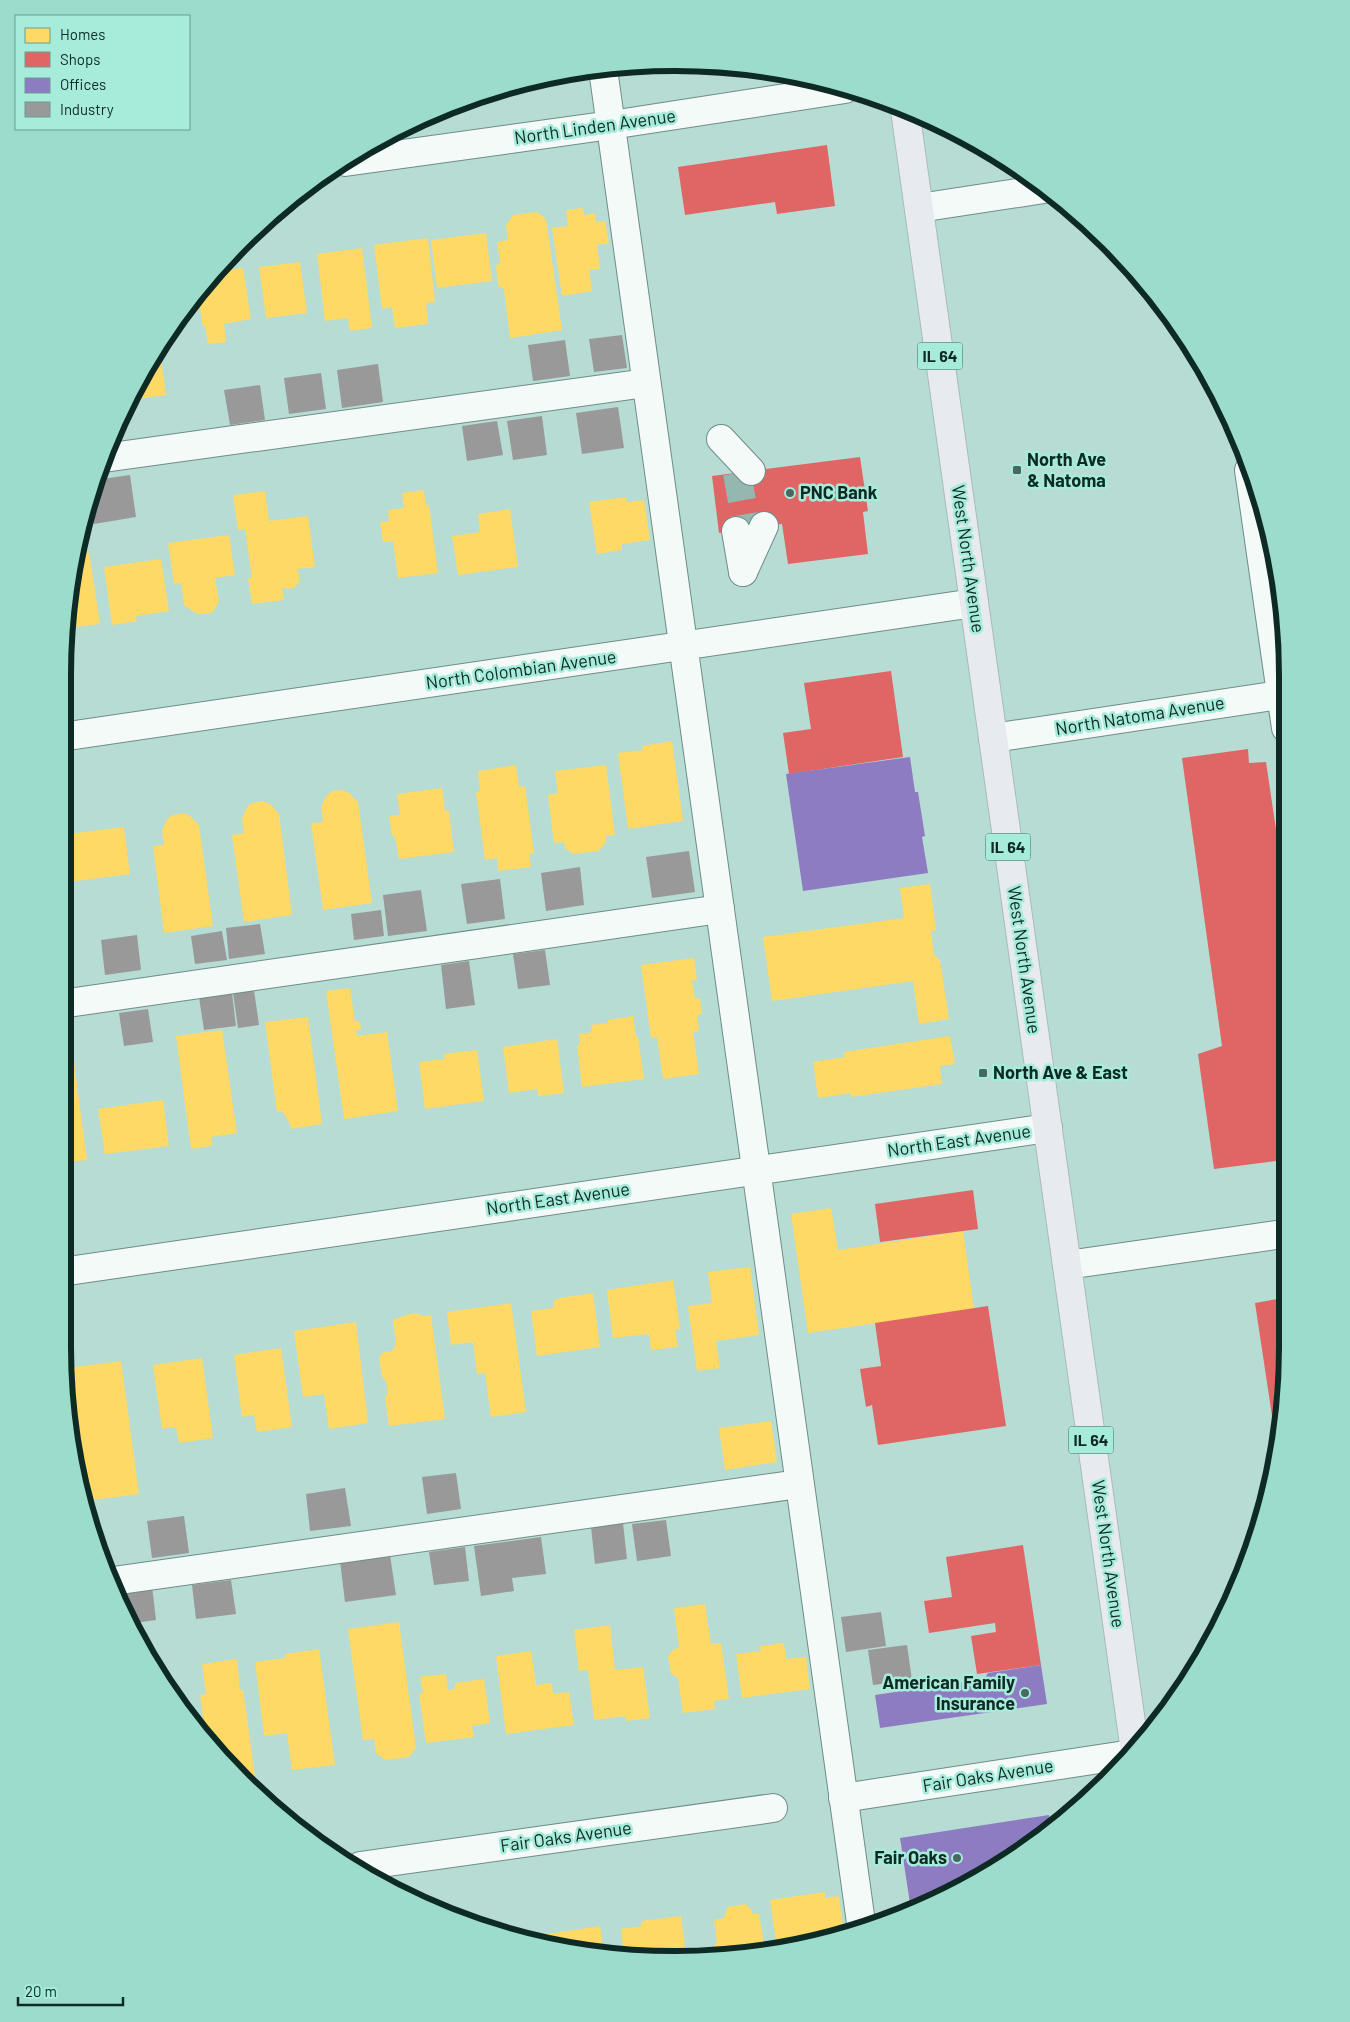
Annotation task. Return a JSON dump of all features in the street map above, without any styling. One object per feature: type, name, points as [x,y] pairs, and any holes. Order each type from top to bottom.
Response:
[{"type":"main road","name":"West North Avenue","points":[[906,117],[1133,1740]]},
{"type":"street","points":[[604,75],[861,1921]]},
{"type":"street","name":"North Linden Avenue","points":[[361,160],[611,125],[829,91]]},
{"type":"street","points":[[919,208],[1036,191]]},
{"type":"street","points":[[112,457],[646,383]]},
{"type":"street","points":[[722,439],[739,473]]},
{"type":"street","points":[[1255,508],[1278,664]]},
{"type":"street","points":[[743,572],[749,529]]},
{"type":"street","name":"North Colombian Avenue","points":[[71,736],[974,603]]},
{"type":"street","name":"North Natoma Avenue","points":[[993,738],[1279,695]]},
{"type":"street","points":[[71,1003],[720,909]]},
{"type":"street","name":"North East Avenue","points":[[71,1271],[1048,1128]]},
{"type":"street","points":[[1067,1265],[1279,1235]]},
{"type":"street","points":[[118,1580],[799,1484]]},
{"type":"street","name":"Fair Oaks Avenue","points":[[843,1798],[1119,1756]]},
{"type":"street","name":"Fair Oaks Avenue","points":[[366,1865],[773,1808]]},
{"type":"building: Homes","points":[[583,208],[584,215],[595,213],[596,222],[605,221],[609,243],[597,245],[600,269],[589,270],[592,291],[562,296],[552,228],[568,226],[566,210]]},
{"type":"building: Homes","points":[[537,212],[546,219],[562,330],[510,338],[504,289],[498,286],[496,267],[500,261],[497,242],[508,240],[506,225],[513,215]]},
{"type":"building: Homes","points":[[486,233],[492,281],[437,288],[431,240]]},
{"type":"building: Homes","points":[[428,238],[435,302],[426,303],[428,324],[395,328],[392,307],[382,309],[374,245]]},
{"type":"building: Homes","points":[[362,248],[372,328],[350,331],[348,318],[325,321],[317,254]]},
{"type":"building: Homes","points":[[300,262],[307,313],[266,318],[259,267]]},
{"type":"building: Homes","points":[[243,268],[251,319],[224,324],[226,342],[208,344],[199,303],[227,270]]},
{"type":"building: Homes","points":[[161,359],[166,395],[139,399]]},
{"type":"building: Homes","points":[[424,490],[426,505],[429,505],[438,573],[398,578],[393,541],[383,542],[380,522],[389,521],[388,510],[404,508],[402,493]]},
{"type":"building: Homes","points":[[265,491],[269,521],[308,516],[315,567],[296,569],[299,573],[299,582],[294,588],[287,589],[282,587],[284,600],[252,604],[248,578],[252,578],[245,529],[238,530],[233,495]]},
{"type":"building: Homes","points":[[626,497],[627,502],[644,500],[650,540],[622,544],[622,550],[597,554],[589,502]]},
{"type":"building: Homes","points":[[510,509],[518,567],[458,575],[452,536],[480,532],[478,514]]},
{"type":"building: Homes","points":[[229,535],[235,575],[215,578],[219,602],[212,613],[197,614],[184,605],[181,583],[174,584],[168,543]]},
{"type":"building: Homes","points":[[89,552],[100,624],[74,627],[76,596],[84,553]]},
{"type":"building: Homes","points":[[161,559],[169,611],[136,616],[137,621],[112,625],[104,567]]},
{"type":"building: Homes","points":[[672,741],[683,821],[628,829],[618,753],[643,750],[642,746]]},
{"type":"building: Homes","points":[[516,765],[519,787],[525,786],[534,853],[529,854],[531,867],[498,871],[497,858],[485,860],[476,792],[480,792],[478,771]]},
{"type":"building: Homes","points":[[606,765],[615,835],[606,836],[606,842],[599,851],[573,854],[565,848],[564,842],[554,843],[548,795],[558,793],[555,771]]},
{"type":"building: Homes","points":[[442,788],[445,811],[449,811],[454,852],[399,859],[395,836],[392,836],[389,816],[400,815],[397,794]]},
{"type":"building: Homes","points":[[343,790],[358,802],[372,903],[323,910],[311,823],[323,822],[321,807],[326,796],[332,791]]},
{"type":"building: Homes","points":[[263,801],[270,804],[279,814],[292,915],[244,922],[232,835],[244,833],[242,819],[247,807],[252,803]]},
{"type":"building: Homes","points":[[184,813],[199,825],[213,926],[164,933],[153,846],[164,845],[162,830],[167,819],[173,815]]},
{"type":"building: Homes","points":[[124,827],[130,874],[71,882],[71,834]]},
{"type":"building: Homes","points":[[930,884],[936,930],[931,931],[934,955],[940,960],[949,1019],[919,1024],[913,981],[772,1001],[763,937],[904,918],[900,888]]},
{"type":"building: Homes","points":[[694,958],[697,980],[692,980],[695,999],[700,998],[702,1014],[697,1015],[699,1031],[693,1032],[699,1074],[663,1079],[657,1037],[651,1038],[641,965]]},
{"type":"building: Homes","points":[[350,988],[355,1021],[360,1021],[361,1030],[356,1030],[357,1036],[387,1032],[398,1111],[344,1119],[326,991]]},
{"type":"building: Homes","points":[[633,1016],[644,1079],[582,1087],[577,1045],[580,1045],[579,1034],[592,1032],[591,1025],[608,1023],[608,1020]]},
{"type":"building: Homes","points":[[308,1017],[322,1124],[291,1129],[282,1111],[277,1112],[265,1022]]},
{"type":"building: Homes","points":[[222,1030],[237,1133],[211,1137],[212,1146],[191,1149],[176,1036]]},
{"type":"building: Homes","points":[[950,1036],[955,1064],[940,1066],[942,1084],[851,1097],[851,1093],[818,1098],[813,1062],[845,1057],[844,1052]]},
{"type":"building: Homes","points":[[557,1039],[564,1093],[538,1096],[537,1089],[509,1093],[503,1047]]},
{"type":"building: Homes","points":[[477,1050],[484,1101],[425,1109],[419,1062],[445,1059],[444,1054]]},
{"type":"building: Homes","points":[[71,1056],[73,1056],[87,1160],[71,1162]]},
{"type":"building: Homes","points":[[163,1100],[169,1146],[105,1154],[98,1109]]},
{"type":"building: Homes","points":[[831,1208],[838,1250],[963,1231],[974,1309],[808,1333],[791,1214]]},
{"type":"building: Homes","points":[[750,1267],[759,1335],[716,1341],[720,1368],[697,1371],[688,1306],[712,1303],[708,1272]]},
{"type":"building: Homes","points":[[673,1280],[680,1329],[675,1330],[678,1347],[651,1350],[649,1334],[613,1338],[607,1290]]},
{"type":"building: Homes","points":[[593,1293],[600,1347],[537,1356],[531,1311],[553,1308],[554,1301],[560,1298]]},
{"type":"building: Homes","points":[[511,1303],[526,1412],[491,1417],[485,1373],[477,1374],[473,1342],[451,1345],[447,1312]]},
{"type":"building: Homes","points":[[415,1313],[424,1316],[431,1315],[445,1419],[389,1426],[385,1397],[388,1393],[386,1381],[382,1377],[379,1358],[383,1352],[392,1351],[396,1344],[393,1320]]},
{"type":"building: Homes","points":[[356,1322],[368,1423],[329,1429],[324,1394],[303,1397],[294,1331]]},
{"type":"building: Homes","points":[[281,1348],[292,1427],[257,1432],[254,1415],[242,1417],[234,1355]]},
{"type":"building: Homes","points":[[202,1358],[213,1438],[179,1443],[176,1427],[162,1429],[153,1365]]},
{"type":"building: Homes","points":[[121,1361],[139,1494],[91,1500],[76,1426],[72,1367]]},
{"type":"building: Homes","points":[[771,1421],[777,1462],[725,1470],[719,1428]]},
{"type":"building: Homes","points":[[705,1604],[711,1644],[721,1643],[729,1699],[714,1701],[715,1709],[683,1713],[678,1678],[671,1674],[668,1656],[674,1649],[679,1648],[674,1608]]},
{"type":"building: Homes","points":[[399,1622],[416,1748],[409,1757],[385,1760],[376,1753],[374,1739],[363,1740],[348,1629]]},
{"type":"building: Homes","points":[[610,1625],[615,1670],[643,1667],[650,1718],[626,1721],[625,1716],[594,1720],[588,1670],[579,1671],[574,1630]]},
{"type":"building: Homes","points":[[784,1643],[786,1659],[806,1657],[810,1689],[742,1698],[736,1654],[761,1651],[760,1646]]},
{"type":"building: Homes","points":[[319,1649],[335,1765],[292,1770],[287,1733],[264,1736],[255,1662],[285,1658],[285,1654]]},
{"type":"building: Homes","points":[[531,1651],[536,1685],[552,1683],[553,1694],[569,1692],[574,1725],[506,1734],[496,1656]]},
{"type":"building: Homes","points":[[237,1659],[240,1690],[243,1689],[255,1777],[252,1778],[248,1774],[204,1725],[200,1695],[206,1694],[202,1664]]},
{"type":"building: Homes","points":[[446,1674],[448,1690],[455,1689],[455,1683],[484,1679],[490,1723],[472,1726],[474,1737],[426,1743],[419,1694],[423,1693],[420,1677]]},
{"type":"building: Homes","points":[[825,1892],[825,1898],[839,1896],[843,1927],[776,1942],[770,1900]]},
{"type":"building: Homes","points":[[745,1904],[752,1910],[752,1914],[759,1914],[764,1944],[712,1949],[717,1942],[714,1920],[724,1918],[728,1907]]},
{"type":"building: Homes","points":[[681,1916],[685,1950],[623,1948],[621,1929],[642,1926],[641,1921]]},
{"type":"building: Homes","points":[[600,1926],[603,1947],[557,1939],[541,1935]]},
{"type":"building: Shops","points":[[827,145],[835,206],[777,214],[775,202],[685,215],[678,167]]},
{"type":"building: Shops","name":"PNC Bank","points":[[860,457],[868,511],[863,512],[868,554],[788,564],[782,524],[719,533],[712,476]]},
{"type":"building: Shops","points":[[891,671],[903,757],[789,774],[783,733],[811,729],[804,683]]},
{"type":"building: Shops","points":[[1248,749],[1249,763],[1266,762],[1279,850],[1279,1161],[1214,1169],[1198,1054],[1222,1046],[1182,758]]},
{"type":"building: Shops","points":[[973,1190],[978,1229],[880,1242],[875,1204]]},
{"type":"building: Shops","points":[[1279,1299],[1279,1347],[1274,1427],[1255,1303]]},
{"type":"building: Shops","points":[[988,1306],[1006,1426],[878,1445],[872,1405],[866,1407],[860,1369],[881,1366],[875,1323]]},
{"type":"building: Shops","points":[[1023,1545],[1041,1665],[977,1674],[971,1636],[996,1632],[995,1623],[929,1633],[924,1601],[952,1597],[946,1557]]},
{"type":"building: Offices","points":[[910,757],[915,792],[918,792],[925,836],[922,837],[928,873],[803,891],[786,774]]},
{"type":"building: Offices","points":[[1041,1665],[1047,1704],[880,1728],[875,1695],[984,1679],[988,1673]]},
{"type":"building: Offices","name":"Fair Oaks","points":[[1049,1815],[1050,1820],[1043,1826],[977,1870],[910,1903],[900,1838]]},
{"type":"building: Industry","points":[[622,335],[627,368],[594,372],[589,339]]},
{"type":"building: Industry","points":[[565,340],[570,376],[533,381],[528,345]]},
{"type":"building: Industry","points":[[378,364],[383,402],[342,408],[337,370]]},
{"type":"building: Industry","points":[[321,373],[326,409],[289,414],[284,378]]},
{"type":"building: Industry","points":[[260,385],[265,420],[230,425],[224,390]]},
{"type":"building: Industry","points":[[618,407],[624,448],[582,454],[576,413]]},
{"type":"building: Industry","points":[[542,416],[547,455],[513,460],[507,421]]},
{"type":"building: Industry","points":[[497,421],[503,455],[467,461],[462,426]]},
{"type":"building: Industry","points":[[130,475],[136,517],[94,524],[93,516],[104,479]]},
{"type":"building: Industry","points":[[689,851],[695,892],[652,898],[646,857]]},
{"type":"building: Industry","points":[[580,867],[584,905],[546,911],[541,873]]},
{"type":"building: Industry","points":[[500,879],[505,919],[467,924],[461,884]]},
{"type":"building: Industry","points":[[421,890],[427,931],[388,936],[383,895]]},
{"type":"building: Industry","points":[[381,910],[384,936],[354,940],[351,914]]},
{"type":"building: Industry","points":[[260,924],[265,954],[229,959],[226,928]]},
{"type":"building: Industry","points":[[222,931],[227,960],[195,964],[191,936]]},
{"type":"building: Industry","points":[[137,935],[141,970],[105,975],[101,940]]},
{"type":"building: Industry","points":[[545,950],[550,985],[518,989],[513,954]]},
{"type":"building: Industry","points":[[469,961],[475,1005],[446,1009],[441,965]]},
{"type":"building: Industry","points":[[254,990],[259,1025],[238,1028],[233,993]]},
{"type":"building: Industry","points":[[232,993],[236,1026],[204,1030],[199,997]]},
{"type":"building: Industry","points":[[148,1009],[153,1042],[124,1046],[119,1013]]},
{"type":"building: Industry","points":[[456,1473],[461,1509],[427,1514],[422,1477]]},
{"type":"building: Industry","points":[[345,1488],[351,1526],[310,1531],[306,1494]]},
{"type":"building: Industry","points":[[184,1516],[189,1553],[152,1558],[147,1521]]},
{"type":"building: Industry","points":[[666,1520],[671,1556],[637,1561],[632,1524]]},
{"type":"building: Industry","points":[[623,1523],[627,1559],[595,1564],[591,1527]]},
{"type":"building: Industry","points":[[541,1537],[546,1574],[512,1578],[514,1591],[481,1596],[474,1546]]},
{"type":"building: Industry","points":[[465,1547],[469,1581],[434,1585],[429,1552]]},
{"type":"building: Industry","points":[[390,1555],[396,1595],[345,1602],[340,1561]]},
{"type":"building: Industry","points":[[231,1580],[236,1614],[196,1619],[192,1585]]},
{"type":"building: Industry","points":[[152,1586],[156,1620],[138,1622],[123,1590]]},
{"type":"building: Industry","points":[[881,1612],[886,1646],[846,1652],[841,1617]]},
{"type":"building: Industry","points":[[907,1645],[912,1680],[873,1685],[868,1650]]},
{"type":"tunnel","points":[[737,473],[747,529]]},
{"type":"place","name":"North Ave & Natoma","points":[[1017,470]]},
{"type":"place","name":"PNC Bank","points":[[790,493]]},
{"type":"place","name":"North Ave & East","points":[[983,1073]]},
{"type":"place","name":"American Family Insurance","points":[[1025,1693]]},
{"type":"place","name":"Fair Oaks","points":[[957,1858]]}]
